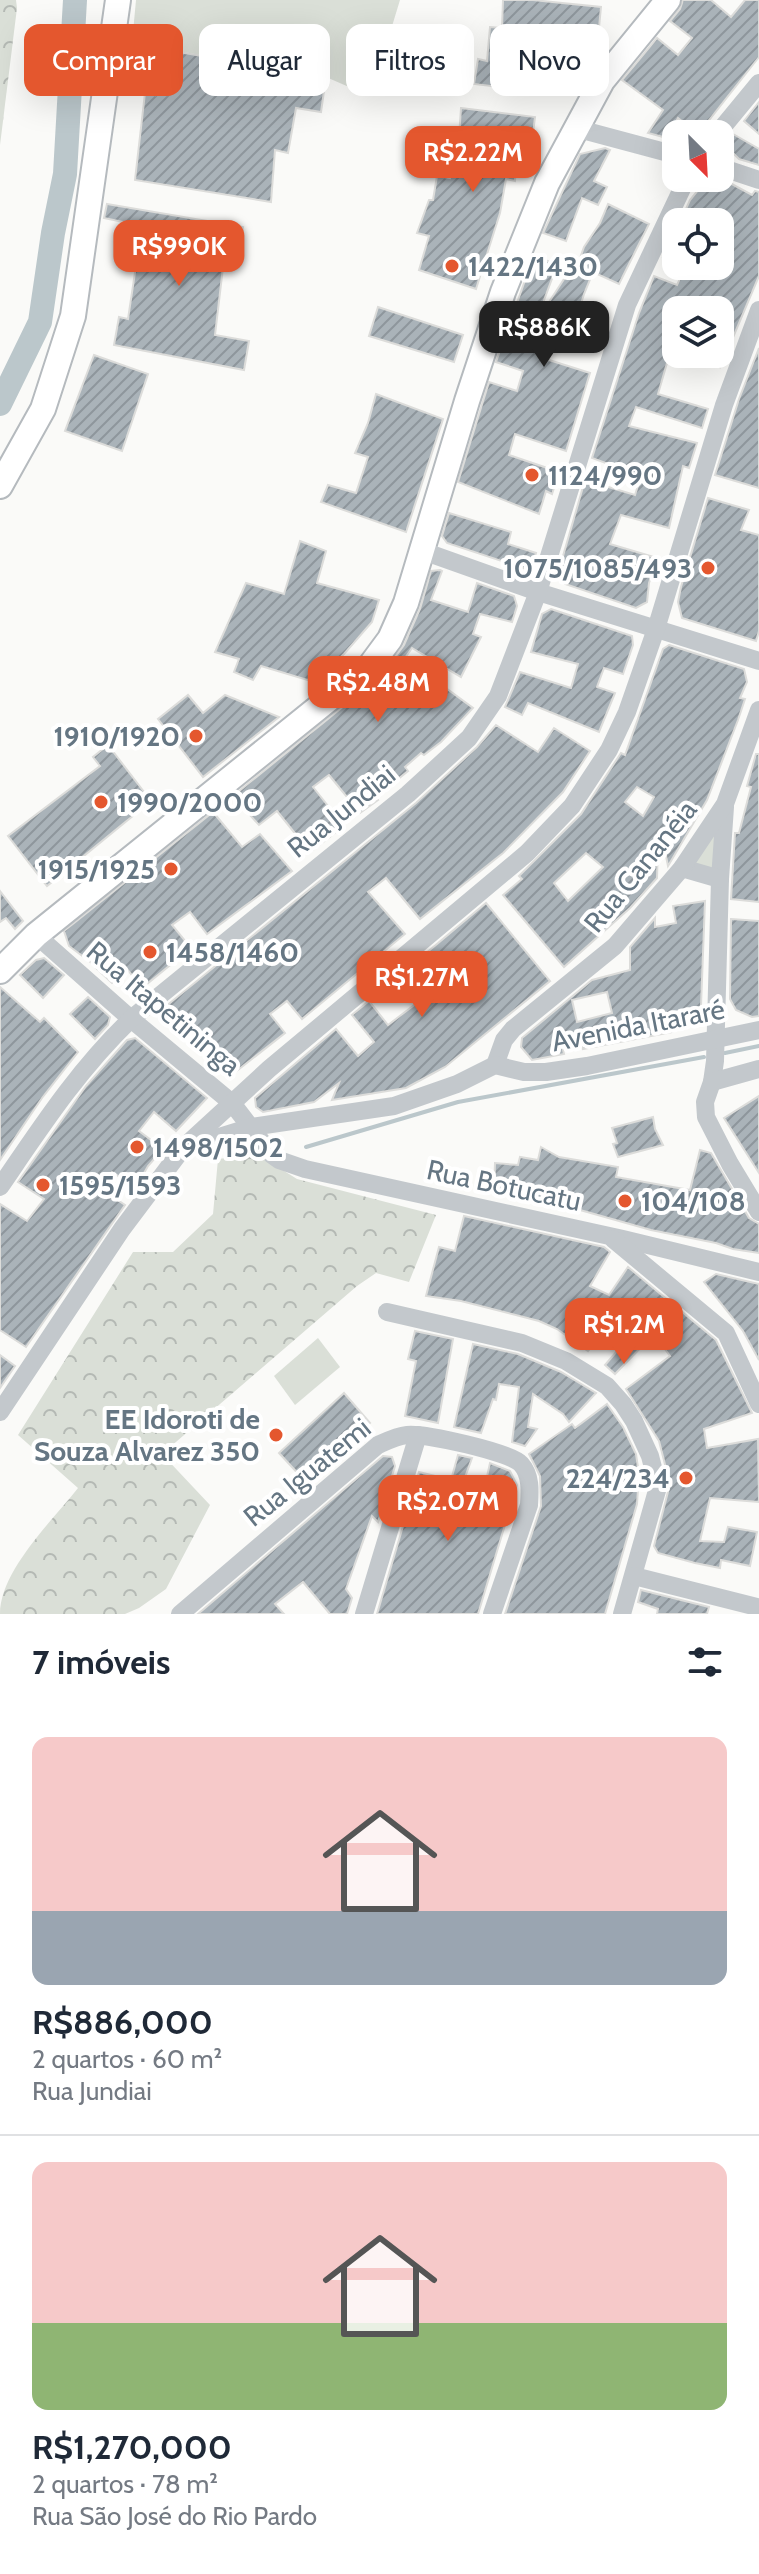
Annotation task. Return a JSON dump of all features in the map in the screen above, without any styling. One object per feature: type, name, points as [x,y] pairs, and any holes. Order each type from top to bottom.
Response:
[{"type":"main road","points":[[0,486],[43,409],[73,316],[118,0]]},
{"type":"main road","points":[[0,971],[36,935],[370,666],[390,639],[401,615],[503,292],[547,183],[602,81],[668,0]]},
{"type":"street","points":[[729,120],[759,83]]},
{"type":"street","points":[[575,128],[662,151]]},
{"type":"street","points":[[734,172],[759,180]]},
{"type":"street","name":"Rua Jundiai","points":[[0,1187],[57,1103],[98,1051],[131,1019],[408,794],[469,738],[498,696],[538,592],[627,305],[680,192]]},
{"type":"street","points":[[0,1412],[122,1229],[183,1148],[269,1069],[527,853],[572,806],[609,750],[627,712],[656,629],[715,432],[759,310]]},
{"type":"street","points":[[420,550],[538,592],[759,661]]},
{"type":"street","name":"Rua Cananéia","points":[[495,1065],[504,1040],[513,1029],[615,946],[682,868],[725,804],[759,710]]},
{"type":"street","points":[[725,804],[712,1082],[705,1102],[706,1117],[759,1212]]},
{"type":"street","points":[[682,868],[720,879]]},
{"type":"street","name":"Rua Itapetininga","points":[[36,935],[232,1103],[251,1127]]},
{"type":"street","name":"Avenida Itararé","points":[[495,1065],[524,1072],[546,1072],[759,1030]]},
{"type":"street","points":[[183,1148],[251,1127],[394,1106],[457,1084],[495,1065]]},
{"type":"street","points":[[712,1082],[759,1069]]},
{"type":"street","name":"Rua Botucatu","points":[[251,1127],[272,1155],[305,1169],[759,1272]]},
{"type":"street","points":[[609,1237],[726,1333],[759,1404]]},
{"type":"street","points":[[387,1312],[522,1343],[566,1361],[607,1386],[634,1421],[650,1456],[658,1487],[622,1614]]},
{"type":"street","name":"Rua Iguatemi","points":[[180,1614],[378,1445],[404,1435],[418,1435],[502,1453],[519,1462],[526,1471],[530,1488],[529,1505],[492,1614]]},
{"type":"street","points":[[364,1614],[418,1435]]},
{"type":"street","points":[[634,1576],[757,1607]]},
{"type":"green space","points":[[0,0],[16,0],[17,8],[0,145]]},
{"type":"green space","points":[[136,0],[400,0],[393,24],[346,24],[346,86],[330,79],[330,24],[199,24],[199,55],[183,52],[183,24],[134,24]]},
{"type":"green space","points":[[716,831],[714,869],[694,863]]},
{"type":"green space","points":[[257,1154],[297,1179],[436,1215],[409,1282],[376,1273],[357,1286],[162,1454],[210,1505],[166,1589],[125,1614],[0,1614],[2,1598],[18,1564],[78,1488],[18,1435],[133,1252],[173,1252],[213,1214],[218,1159]]},
{"type":"green space","points":[[318,1338],[340,1367],[295,1405],[274,1376]]},
{"type":"building","points":[[503,0],[601,7],[599,24],[502,24]]},
{"type":"building","points":[[683,0],[711,0],[731,17],[745,0],[759,0],[759,57],[709,120],[662,120],[662,137],[648,133],[663,110],[622,80],[657,38],[678,55],[692,38],[670,21]]},
{"type":"building","points":[[490,27],[490,86],[474,84],[478,59],[487,61]]},
{"type":"building","points":[[183,53],[199,55],[199,96],[323,96],[321,112],[296,108],[288,153],[275,150],[271,202],[135,180],[145,96],[183,96]]},
{"type":"building","points":[[759,102],[759,134],[744,121]]},
{"type":"building","points":[[461,108],[535,117],[532,141],[526,140],[524,164],[516,163],[515,181],[506,179],[500,213],[476,289],[419,270],[429,236],[417,233],[429,200],[433,200],[437,176],[450,178],[451,152],[458,153]]},
{"type":"building","points":[[734,135],[759,149],[759,165],[739,159],[734,154]]},
{"type":"building","points":[[605,148],[610,150],[594,181],[607,187],[598,205],[582,198],[566,241],[543,233],[580,154]]},
{"type":"building","points":[[734,185],[752,195],[755,191],[759,192],[759,276],[734,335],[734,296],[662,296],[662,368],[666,368],[658,394],[708,409],[702,428],[636,407],[629,426],[697,443],[689,468],[683,466],[669,528],[621,515],[610,544],[657,558],[647,602],[636,608],[565,584],[559,570],[585,480],[635,495],[641,476],[592,458],[654,276],[677,285],[679,280],[734,280],[734,208],[686,208],[696,192],[734,192]]},
{"type":"building","points":[[107,204],[243,227],[240,245],[226,242],[215,335],[249,341],[244,370],[114,345],[119,317],[128,319],[142,226],[104,218]]},
{"type":"building","points":[[608,204],[649,224],[619,284],[593,272],[584,294],[577,317],[606,326],[599,347],[556,330],[546,359],[590,373],[566,451],[515,434],[509,455],[559,472],[552,494],[546,491],[539,514],[458,482],[489,382],[517,391],[523,371],[496,362],[534,255],[557,265],[543,303],[547,305],[570,270],[575,272],[584,247]]},
{"type":"building","points":[[378,307],[463,335],[454,362],[369,336]]},
{"type":"building","points":[[759,348],[759,488],[715,475]]},
{"type":"building","points":[[94,355],[148,374],[122,451],[65,431]]},
{"type":"building","points":[[376,394],[443,419],[406,532],[321,502],[328,485],[356,493],[368,457],[355,453]]},
{"type":"building","points":[[708,498],[749,510],[741,530],[759,535],[759,631],[756,641],[682,618],[678,602],[681,587]]},
{"type":"building","points":[[449,513],[511,532],[508,544],[536,553],[532,566],[526,569],[447,543],[442,536]]},
{"type":"building","points":[[300,541],[326,551],[317,583],[379,600],[372,622],[314,682],[261,666],[253,680],[234,672],[239,659],[215,652],[246,583],[284,594]]},
{"type":"building","points":[[440,570],[431,600],[468,612],[477,583],[514,596],[517,606],[512,622],[480,614],[473,634],[481,637],[461,677],[412,648],[405,658],[473,708],[441,742],[405,767],[408,771],[360,813],[329,775],[313,787],[344,826],[310,852],[277,811],[259,825],[233,796],[382,675],[404,645],[420,609],[431,571]]},
{"type":"building","points":[[551,609],[632,636],[633,645],[623,674],[604,668],[597,687],[615,693],[599,732],[528,703],[522,715],[505,707],[520,672],[571,688],[578,664],[531,652],[542,614]]},
{"type":"building","points":[[669,645],[744,669],[747,682],[740,698],[745,699],[707,800],[668,866],[664,846],[658,846],[657,878],[630,908],[564,967],[503,895],[522,879],[519,876],[581,814],[621,753],[625,755],[663,649]],"holes":[[[637,787],[654,797],[643,816],[625,802]],[[586,853],[603,867],[568,901],[554,883]]]},
{"type":"building","points":[[188,695],[203,713],[225,695],[279,717],[203,777],[158,719]]},
{"type":"building","points":[[496,725],[538,752],[554,728],[590,751],[563,792],[503,853],[420,919],[386,878],[368,892],[405,934],[302,1019],[287,1001],[270,1014],[285,1033],[229,1077],[181,1036],[183,1034],[163,1020],[160,1011],[416,803],[477,747]]},
{"type":"building","points":[[108,745],[151,801],[47,886],[8,836],[100,766],[93,757]]},
{"type":"building","points":[[756,754],[759,754],[759,902],[731,899],[735,833],[739,833]]},
{"type":"building","points":[[213,812],[242,847],[260,834],[292,871],[207,934],[190,912],[172,925],[191,948],[142,988],[127,969],[112,983],[69,946],[64,931]]},
{"type":"building","points":[[0,891],[23,921],[15,929],[6,918],[0,922]]},
{"type":"building","points":[[705,901],[701,1006],[691,1024],[672,1032],[583,1049],[580,1036],[561,1041],[564,1054],[532,1060],[521,1047],[522,1038],[592,980],[630,970],[630,947],[655,918],[655,927],[676,923],[673,906]],"holes":[[[607,992],[612,1013],[577,1022],[572,1000]]]},
{"type":"building","points":[[486,903],[550,981],[445,1067],[406,1088],[332,1100],[339,1083],[314,1102],[263,1112],[256,1107],[255,1098],[336,1029],[358,1056],[374,1042],[352,1015],[369,1001],[388,1025],[426,996],[406,970]]},
{"type":"building","points":[[731,919],[759,921],[759,1016],[752,1017],[736,1010],[730,999]]},
{"type":"building","points":[[44,958],[64,975],[43,998],[20,975],[36,960]]},
{"type":"building","points":[[0,987],[40,1022],[44,1018],[78,1052],[0,1160]]},
{"type":"building","points":[[88,997],[110,1017],[108,1025],[95,1039],[70,1014]]},
{"type":"building","points":[[135,1038],[207,1098],[176,1131],[154,1112],[139,1131],[163,1149],[136,1187],[112,1172],[100,1188],[125,1205],[26,1347],[0,1330],[0,1204],[27,1221],[44,1199],[18,1182],[86,1086],[127,1040]]},
{"type":"building","points":[[759,1096],[759,1173],[724,1118]]},
{"type":"building","points":[[653,1117],[663,1145],[618,1157],[612,1128]]},
{"type":"building","points":[[541,1147],[559,1157],[618,1167],[616,1177],[690,1190],[700,1150],[711,1153],[749,1218],[759,1224],[759,1253],[651,1230],[541,1199],[494,1191],[495,1163],[518,1165],[520,1157],[538,1160]]},
{"type":"building","points":[[464,1216],[604,1247],[610,1252],[590,1286],[609,1295],[628,1267],[716,1340],[752,1413],[704,1429],[707,1448],[758,1439],[759,1502],[710,1498],[700,1541],[724,1542],[728,1527],[757,1532],[750,1566],[721,1560],[720,1568],[695,1563],[658,1553],[654,1546],[670,1484],[659,1441],[626,1389],[670,1356],[654,1334],[615,1374],[605,1365],[644,1320],[621,1305],[588,1351],[557,1329],[539,1321],[461,1301],[426,1296],[439,1247],[455,1251]]},
{"type":"building","points":[[716,1274],[759,1284],[759,1360],[743,1331],[704,1282]]},
{"type":"building","points":[[415,1331],[453,1339],[438,1423],[405,1416],[416,1361],[408,1359]]},
{"type":"building","points":[[473,1344],[518,1354],[561,1372],[596,1393],[569,1422],[563,1414],[533,1394],[528,1427],[537,1429],[525,1446],[512,1442],[519,1387],[499,1384],[496,1400],[493,1399],[481,1433],[454,1427]]},
{"type":"building","points":[[0,1355],[15,1366],[0,1388]]},
{"type":"building","points":[[344,1393],[370,1423],[305,1481],[279,1453]]},
{"type":"building","points":[[607,1404],[636,1454],[639,1474],[637,1504],[605,1614],[505,1614],[541,1506],[540,1476],[529,1454],[572,1424],[575,1428]]},
{"type":"building","points":[[458,1455],[472,1458],[463,1483],[484,1490],[490,1463],[510,1471],[517,1485],[478,1614],[377,1614],[419,1472],[451,1480]]},
{"type":"building","points":[[383,1456],[392,1457],[395,1466],[378,1522],[372,1516],[346,1589],[352,1598],[347,1614],[330,1614],[303,1582],[275,1604],[284,1614],[198,1614]]},
{"type":"building","points":[[641,1590],[709,1607],[707,1614],[657,1614],[658,1609],[638,1602]]},
{"type":"waterway","points":[[0,404],[40,322],[65,174],[75,0]]},
{"type":"waterway","points":[[725,1053],[759,1046]]},
{"type":"waterway","points":[[306,1147],[458,1102],[704,1057]]},
{"type":"place","name":"1422/1430","points":[[452,266]]},
{"type":"place","name":"1124/990","points":[[532,475]]},
{"type":"place","name":"1075/1085/493","points":[[708,568]]},
{"type":"place","name":"1910/1920","points":[[196,736]]},
{"type":"place","name":"1990/2000","points":[[101,802]]},
{"type":"place","name":"1915/1925","points":[[171,869]]},
{"type":"place","name":"1458/1460","points":[[150,952]]},
{"type":"place","name":"1498/1502","points":[[137,1147]]},
{"type":"place","name":"1595/1593","points":[[43,1185]]},
{"type":"place","name":"104/108","points":[[625,1201]]},
{"type":"place","name":"EE Idoroti de Souza Alvarez 350","points":[[276,1435]]},
{"type":"place","name":"224/234","points":[[686,1478]]}]
